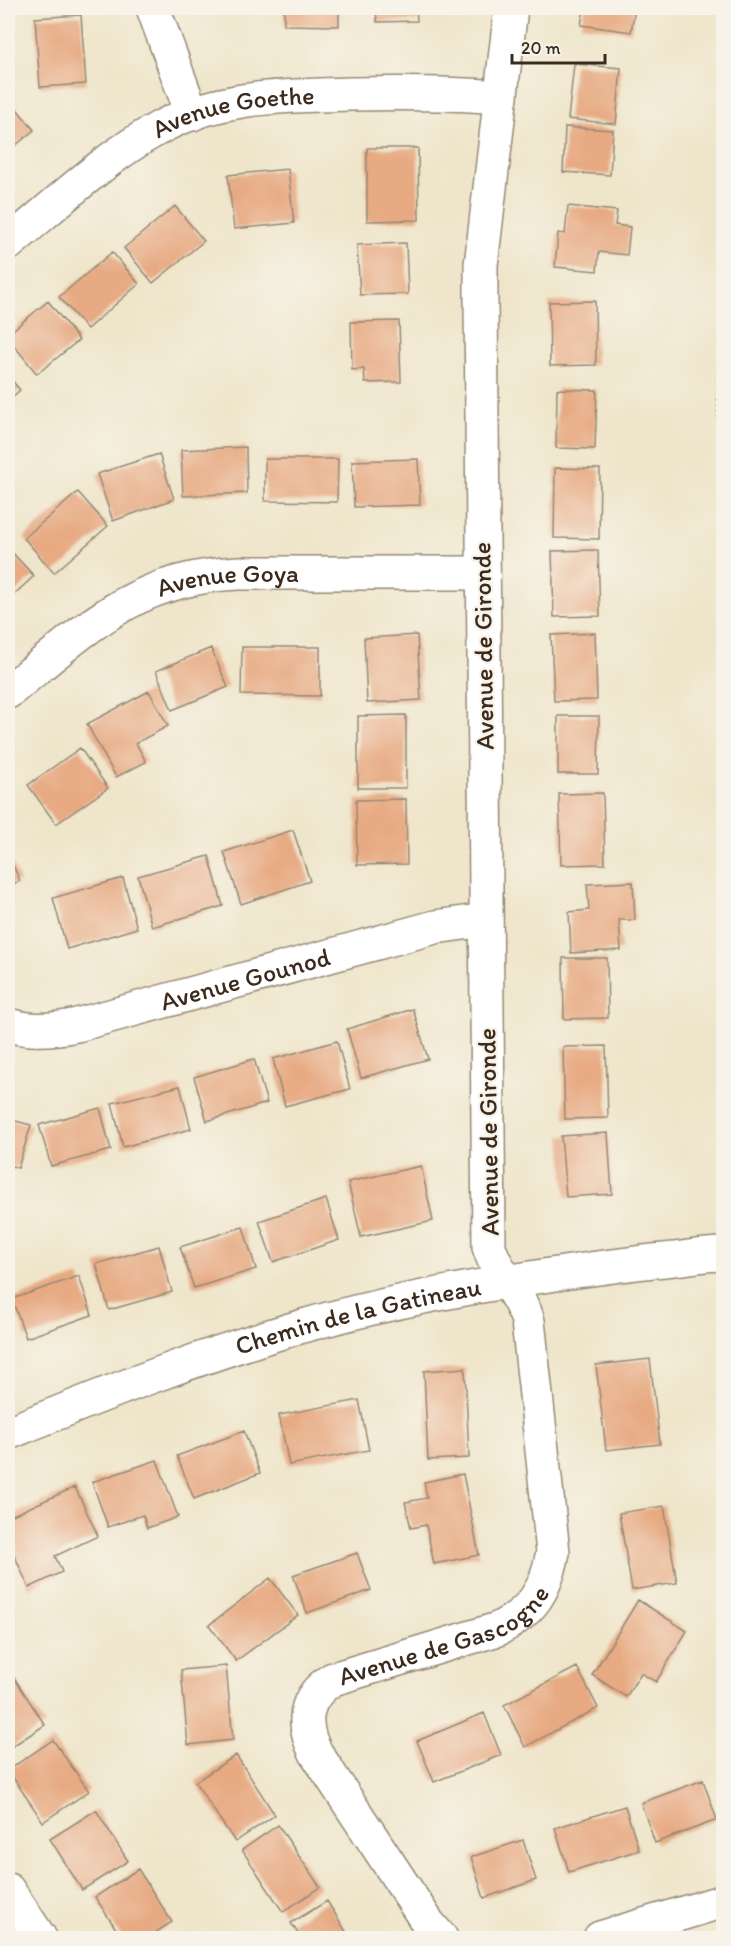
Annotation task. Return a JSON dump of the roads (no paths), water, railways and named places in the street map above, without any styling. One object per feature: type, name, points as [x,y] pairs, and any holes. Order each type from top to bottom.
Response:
[{"type":"street","points":[[153,8],[192,114]]},
{"type":"street","name":"Avenue de Gironde","points":[[507,1282],[493,1259],[489,1247],[481,265],[511,8]]},
{"type":"street","name":"Avenue Goethe","points":[[8,244],[111,160],[161,127],[192,114],[245,99],[273,96],[401,93],[501,97]]},
{"type":"street","name":"Avenue Goya","points":[[8,692],[116,607],[183,579],[209,574],[238,573],[483,573]]},
{"type":"street","name":"Avenue Gounod","points":[[8,1025],[34,1030],[56,1030],[435,927],[485,922]]},
{"type":"street","name":"Chemin de la Gatineau","points":[[8,1433],[162,1373],[302,1327],[444,1291],[631,1263],[723,1254]]},
{"type":"street","name":"Avenue de Gascogne","points":[[441,1938],[428,1923],[316,1753],[307,1731],[307,1719],[315,1694],[333,1679],[498,1629],[527,1611],[545,1583],[552,1559],[553,1539],[528,1321],[524,1309],[507,1282]]},
{"type":"street","points":[[8,1890],[40,1938]]},
{"type":"street","points":[[600,1938],[723,1901]]}]
